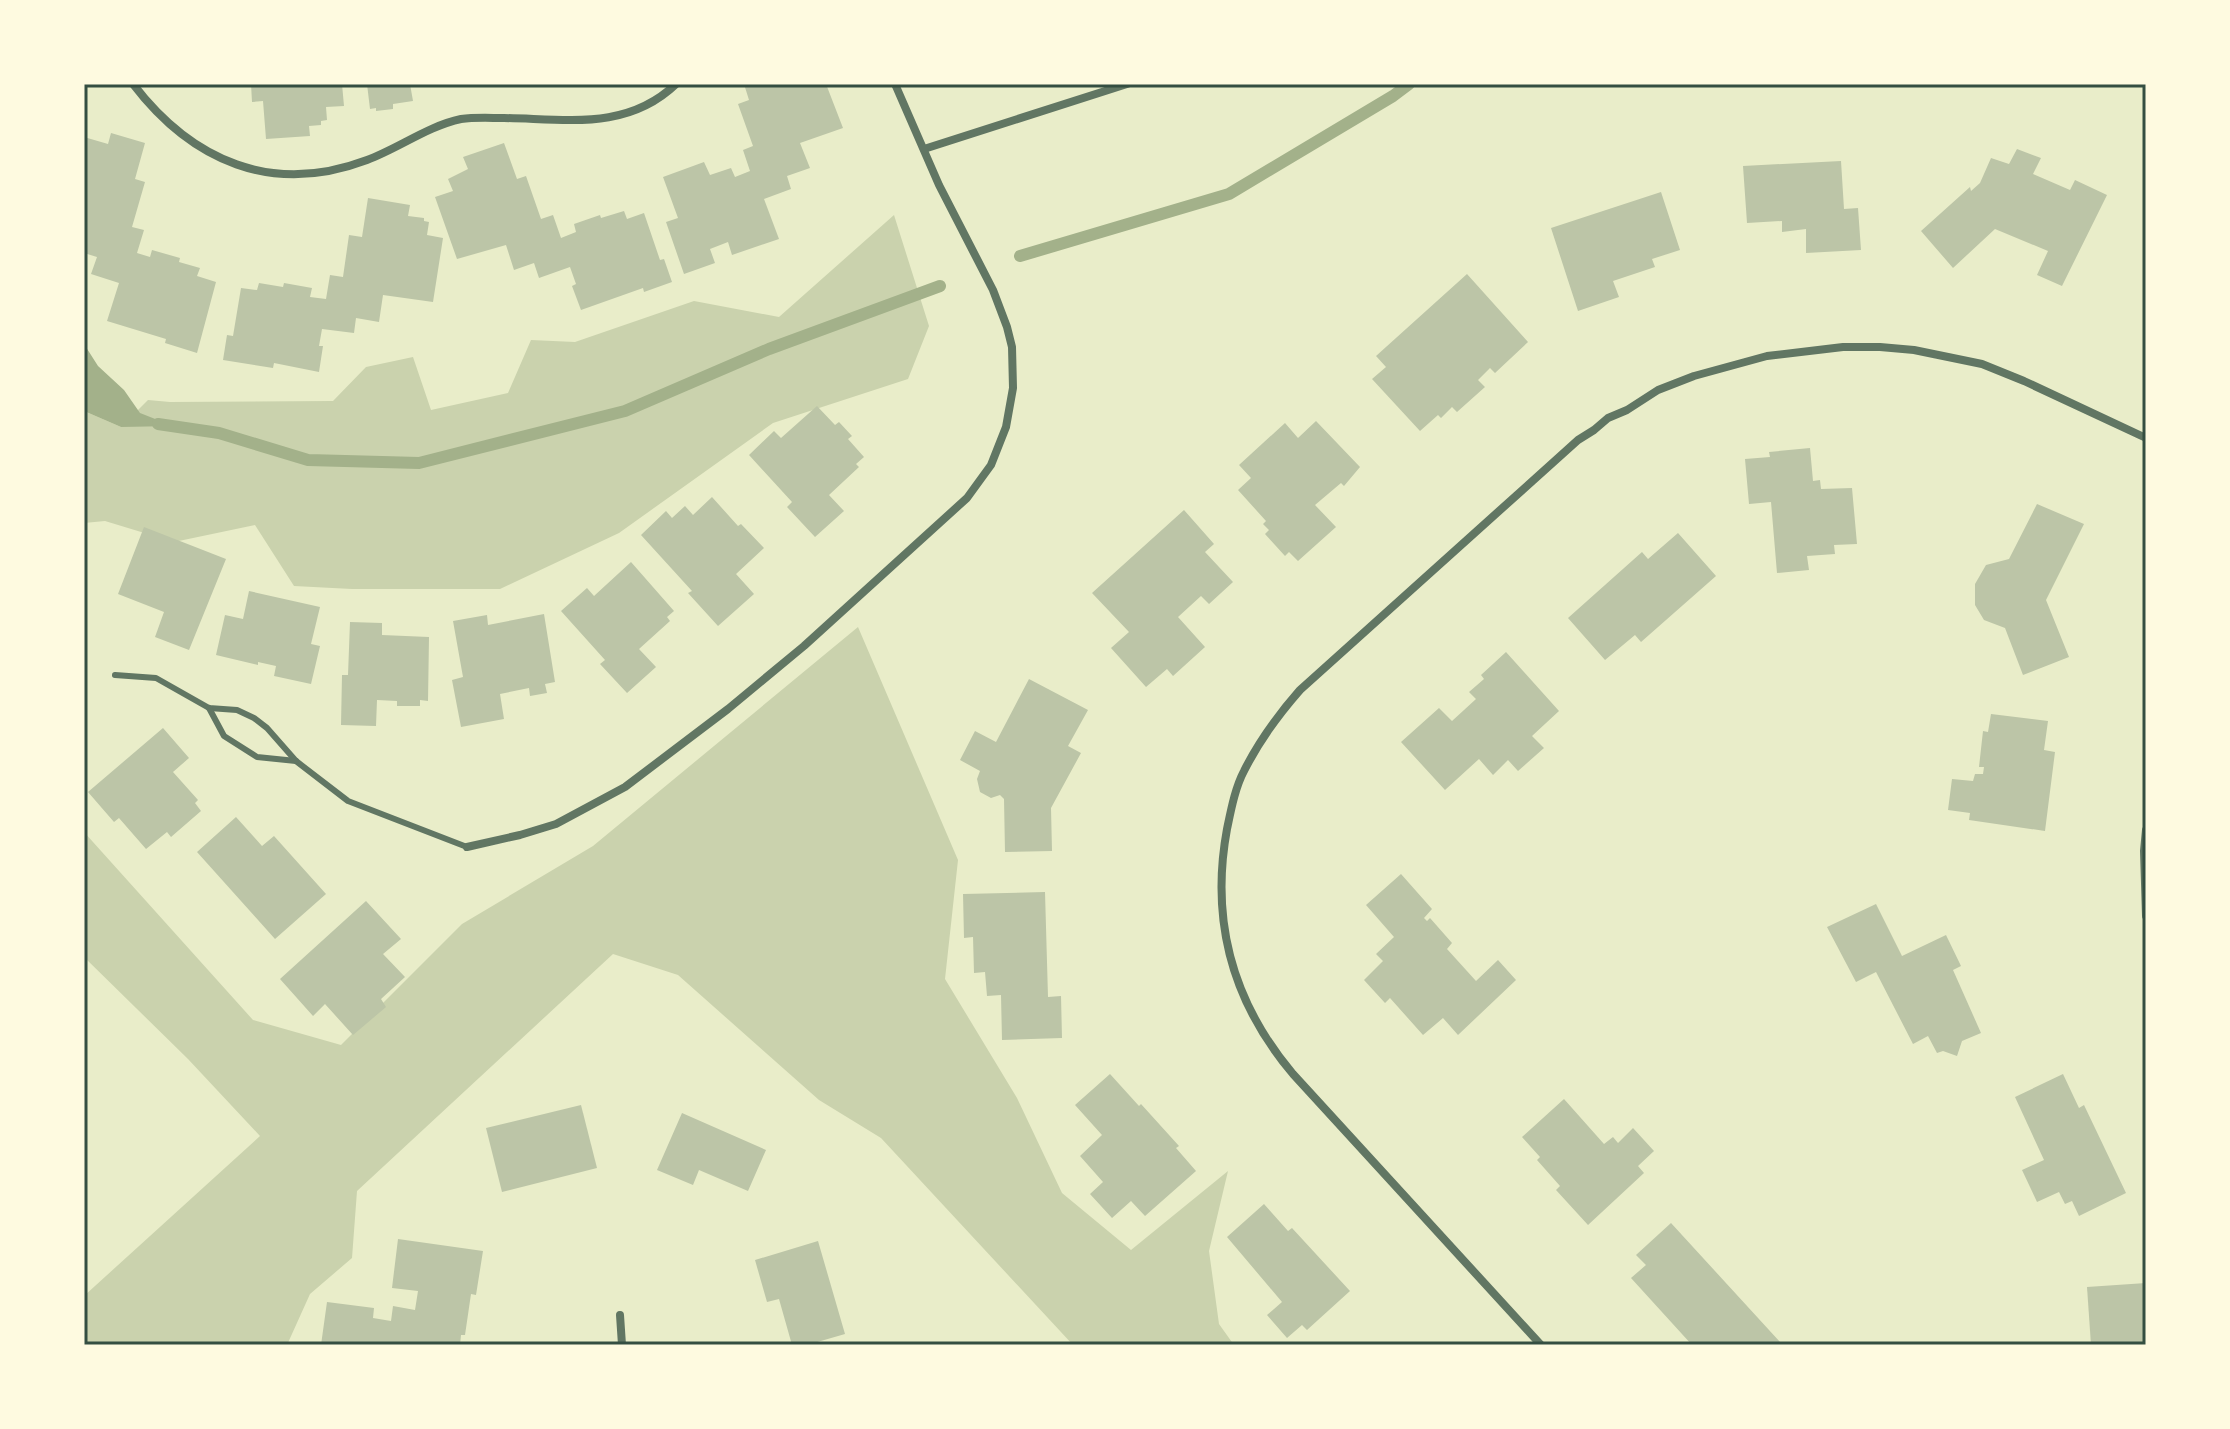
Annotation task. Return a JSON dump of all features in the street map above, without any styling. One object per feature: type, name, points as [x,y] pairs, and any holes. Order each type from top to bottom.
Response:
[{"type":"street","points":[[133,84],[160,116],[204,150],[238,166],[286,175],[329,172],[366,160],[439,126],[462,119],[521,118],[568,122],[621,115],[645,107],[676,84]]},
{"type":"street","points":[[467,847],[556,824],[625,787],[728,709],[804,646],[967,498],[991,465],[1006,427],[1013,388],[1012,347],[1001,307],[939,185],[895,84]]},
{"type":"street","points":[[924,149],[1127,84]]},
{"type":"street","points":[[1541,1345],[1293,1074],[1268,1043],[1248,1007],[1234,971],[1224,930],[1221,891],[1225,839],[1243,773],[1273,721],[1300,690],[1578,440],[1608,418],[1658,390],[1730,364],[1786,352],[1843,347],[1914,350],[1982,364],[2146,438]]},
{"type":"street","points":[[2146,830],[2146,916]]},
{"type":"street","points":[[620,1315],[622,1345]]},
{"type":"lane","points":[[115,675],[156,678],[209,708],[237,710],[254,718],[296,761],[348,801],[467,847]]},
{"type":"lane","points":[[209,708],[224,736],[257,757],[296,761]]},
{"type":"shaded area","points":[[894,215],[929,326],[908,379],[773,423],[619,533],[500,589],[294,586],[255,525],[174,542],[105,521],[84,523],[84,411],[121,427],[148,400],[333,401],[366,367],[413,357],[431,410],[508,393],[531,340],[575,342],[694,301],[779,317]]},
{"type":"shaded area","points":[[84,344],[98,366],[124,390],[140,413],[173,426],[121,427],[84,411]]},
{"type":"shaded area","points":[[858,627],[958,860],[945,979],[1017,1098],[1062,1193],[1131,1250],[1228,1171],[1209,1251],[1219,1324],[1234,1345],[1073,1345],[881,1138],[819,1100],[678,975],[613,954],[357,1191],[352,1258],[310,1294],[287,1345],[84,1345],[84,1296],[260,1136],[188,1059],[84,957],[84,832],[253,1020],[341,1045],[462,924],[593,846]]},
{"type":"building","points":[[251,84],[342,84],[344,106],[326,107],[327,120],[321,121],[321,125],[309,126],[310,136],[266,139],[263,101],[252,102]]},
{"type":"building","points":[[367,84],[410,84],[413,101],[393,104],[393,109],[370,109]]},
{"type":"building","points":[[744,84],[826,84],[843,128],[800,143],[810,168],[787,176],[791,189],[764,199],[779,239],[732,255],[728,242],[710,249],[715,263],[684,274],[666,222],[678,218],[663,177],[704,162],[710,175],[731,168],[735,177],[750,171],[743,150],[753,146],[738,104],[749,100]]},
{"type":"building","points":[[111,133],[145,143],[135,179],[145,182],[132,227],[144,230],[137,253],[150,257],[152,250],[180,258],[179,262],[200,268],[197,276],[216,282],[197,353],[165,343],[166,339],[107,321],[119,283],[91,274],[97,257],[84,253],[84,137],[108,144]]},
{"type":"building","points":[[504,143],[517,179],[526,176],[541,219],[553,215],[561,238],[576,232],[574,224],[600,215],[601,218],[624,211],[627,219],[644,213],[660,260],[664,259],[672,282],[644,292],[643,288],[581,310],[572,286],[576,284],[570,267],[539,278],[534,263],[514,270],[506,245],[457,259],[435,197],[453,191],[448,179],[468,169],[463,157]]},
{"type":"building","points":[[2017,149],[2041,158],[2033,174],[2070,190],[2075,180],[2107,195],[2062,286],[2037,275],[2048,251],[1995,229],[1953,268],[1921,231],[1970,187],[1971,191],[1980,183],[1991,158],[2009,164]]},
{"type":"building","points":[[1841,161],[1844,209],[1858,208],[1861,250],[1806,253],[1806,229],[1782,232],[1782,221],[1747,223],[1743,166]]},
{"type":"building","points":[[1661,192],[1680,250],[1652,259],[1655,267],[1613,281],[1619,297],[1578,311],[1551,228]]},
{"type":"building","points":[[368,198],[410,205],[408,216],[424,218],[429,222],[427,235],[443,238],[433,302],[383,295],[379,322],[356,318],[354,333],[322,329],[319,372],[274,363],[273,368],[223,360],[227,335],[233,336],[241,288],[257,290],[259,283],[283,287],[284,283],[312,288],[310,297],[326,299],[330,275],[343,277],[349,235],[362,237]]},
{"type":"building","points":[[1467,274],[1528,342],[1495,373],[1490,368],[1478,380],[1485,387],[1457,412],[1452,407],[1420,431],[1372,379],[1386,367],[1376,356]]},
{"type":"building","points":[[817,406],[835,425],[839,422],[852,436],[848,439],[864,457],[856,464],[859,467],[829,495],[844,511],[815,537],[787,507],[792,502],[749,455],[774,431],[781,438]]},
{"type":"building","points":[[1316,421],[1360,467],[1344,486],[1341,483],[1315,505],[1336,527],[1298,561],[1289,552],[1285,556],[1265,534],[1269,530],[1263,524],[1266,521],[1238,490],[1251,478],[1239,465],[1285,423],[1298,438]]},
{"type":"building","points":[[1810,448],[1813,481],[1820,480],[1821,489],[1852,488],[1857,544],[1834,545],[1835,554],[1807,556],[1809,570],[1777,573],[1771,502],[1749,504],[1745,459],[1770,457],[1769,452]]},
{"type":"building","points":[[712,497],[738,526],[741,524],[764,548],[736,574],[754,594],[718,626],[688,593],[692,591],[641,535],[666,511],[672,518],[685,506],[693,515]]},
{"type":"building","points":[[2037,504],[2084,524],[2046,600],[2069,657],[2023,675],[2005,628],[1984,620],[1975,605],[1975,584],[1986,565],[2009,559]]},
{"type":"building","points":[[1184,510],[1214,544],[1205,552],[1233,582],[1209,604],[1201,596],[1178,617],[1205,647],[1173,676],[1167,669],[1146,687],[1111,648],[1129,632],[1092,593]]},
{"type":"building","points":[[144,527],[226,559],[189,650],[155,637],[164,612],[118,594]]},
{"type":"building","points":[[1678,533],[1716,576],[1641,642],[1635,635],[1605,660],[1568,618],[1642,552],[1648,559]]},
{"type":"building","points":[[631,562],[674,611],[667,617],[670,621],[639,649],[656,667],[627,693],[600,664],[605,660],[561,611],[587,588],[594,596]]},
{"type":"building","points":[[249,591],[320,607],[311,644],[320,646],[311,684],[274,676],[276,666],[216,655],[225,615],[243,619]]},
{"type":"building","points":[[544,614],[555,682],[545,684],[547,693],[530,696],[529,688],[500,694],[504,719],[461,727],[452,680],[463,677],[453,621],[487,615],[488,625]]},
{"type":"building","points":[[350,622],[382,623],[382,635],[429,637],[428,701],[420,700],[420,706],[397,706],[397,701],[377,700],[376,726],[341,725],[342,675],[348,675]]},
{"type":"building","points":[[1506,652],[1559,711],[1532,736],[1544,748],[1518,771],[1508,760],[1493,775],[1479,759],[1445,790],[1401,742],[1439,708],[1452,721],[1476,699],[1469,692],[1484,679],[1481,675]]},
{"type":"building","points":[[1029,679],[1088,710],[1068,746],[1081,753],[1051,808],[1052,851],[1005,852],[1004,799],[1000,795],[991,798],[980,792],[977,779],[980,771],[960,760],[975,731],[996,742]]},
{"type":"building","points":[[1991,714],[2048,721],[2044,750],[2055,752],[2045,831],[1969,820],[1970,813],[1948,810],[1952,779],[1973,781],[1975,774],[1983,774],[1984,767],[1979,767],[1983,731],[1988,732]]},
{"type":"building","points":[[163,728],[189,758],[173,772],[198,800],[195,803],[201,811],[171,837],[167,832],[146,849],[119,818],[114,822],[88,792]]},
{"type":"building","points":[[236,817],[262,846],[274,836],[326,894],[275,939],[197,852]]},
{"type":"building","points":[[1401,874],[1432,909],[1424,918],[1427,921],[1430,918],[1452,943],[1447,949],[1476,981],[1498,960],[1516,980],[1458,1035],[1443,1018],[1423,1035],[1390,998],[1385,1003],[1364,980],[1383,961],[1376,954],[1394,937],[1366,905]]},
{"type":"building","points":[[1045,892],[1048,997],[1061,996],[1062,1038],[1002,1040],[1001,995],[987,996],[985,972],[974,973],[973,937],[964,938],[963,894]]},
{"type":"building","points":[[366,901],[401,939],[383,954],[405,977],[381,999],[386,1007],[353,1035],[325,1004],[313,1016],[280,979]]},
{"type":"building","points":[[1876,904],[1902,956],[1946,935],[1961,966],[1953,970],[1981,1033],[1962,1041],[1957,1056],[1943,1051],[1937,1053],[1928,1036],[1913,1044],[1876,972],[1856,982],[1827,927]]},
{"type":"building","points":[[1110,1074],[1179,1146],[1176,1148],[1196,1171],[1145,1216],[1131,1201],[1112,1218],[1090,1194],[1103,1182],[1080,1156],[1102,1135],[1075,1105]]},
{"type":"building","points":[[2063,1074],[2079,1108],[2084,1105],[2126,1193],[2079,1216],[2072,1201],[2065,1204],[2059,1192],[2037,1202],[2022,1170],[2044,1160],[2015,1097]]},
{"type":"building","points":[[1564,1099],[1604,1144],[1613,1137],[1618,1143],[1633,1128],[1654,1151],[1638,1166],[1644,1173],[1588,1225],[1556,1190],[1560,1186],[1522,1137]]},
{"type":"building","points":[[581,1105],[597,1168],[502,1192],[486,1128]]},
{"type":"building","points":[[682,1113],[766,1150],[748,1191],[699,1170],[693,1185],[657,1170]]},
{"type":"building","points":[[1264,1204],[1288,1231],[1292,1228],[1350,1291],[1307,1330],[1302,1325],[1287,1338],[1267,1315],[1282,1302],[1227,1237]]},
{"type":"building","points":[[1671,1223],[1780,1342],[1776,1345],[1692,1345],[1631,1278],[1646,1265],[1636,1255]]},
{"type":"building","points":[[398,1239],[483,1251],[476,1295],[471,1294],[465,1335],[461,1335],[460,1345],[321,1345],[327,1302],[374,1308],[373,1318],[391,1321],[393,1306],[415,1310],[418,1291],[392,1288]]},
{"type":"building","points":[[818,1241],[845,1334],[807,1345],[792,1345],[779,1299],[767,1302],[755,1260]]},
{"type":"building","points":[[2146,1283],[2146,1345],[2091,1345],[2087,1287]]},
{"type":"waterway","points":[[1020,256],[1229,194],[1409,84]]},
{"type":"waterway","points":[[158,424],[219,433],[308,460],[419,463],[625,411],[769,349],[940,286]]}]
